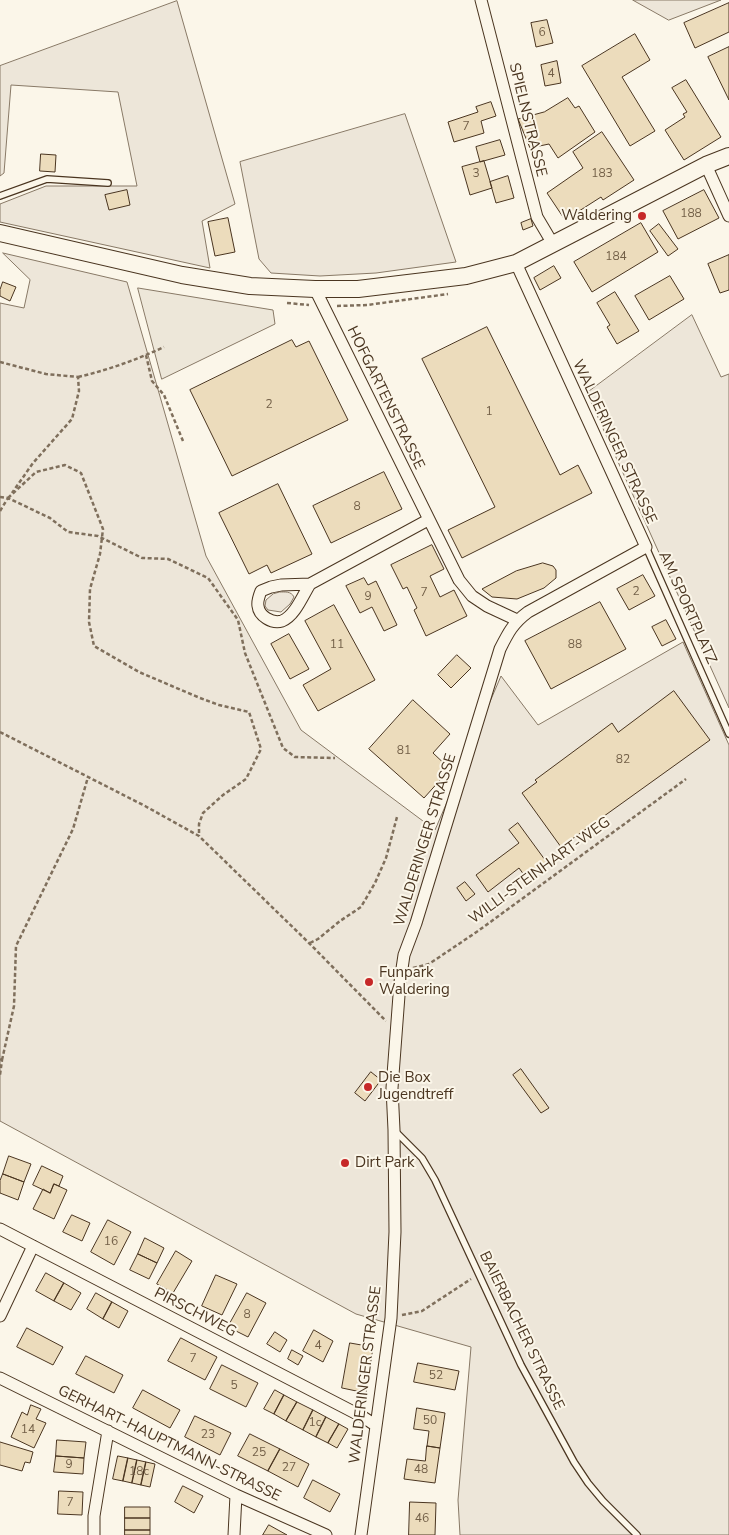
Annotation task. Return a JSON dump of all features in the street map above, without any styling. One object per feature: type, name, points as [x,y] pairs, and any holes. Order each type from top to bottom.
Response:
[{"type":"main road","points":[[0,233],[182,275],[250,286],[358,289],[466,276],[516,263],[706,165],[729,156]]},
{"type":"street","name":"SPIELNSTRASSE","points":[[481,0],[537,218],[553,244]]},
{"type":"street","points":[[706,165],[729,216]]},
{"type":"street","name":"WALDERINGER STRASSE","points":[[361,1535],[391,1318],[395,1232],[392,1088],[404,955],[416,923],[500,649],[509,631],[517,620],[528,612],[646,547],[516,263]]},
{"type":"street","name":"HOFGARTENSTRASSE","points":[[316,289],[459,580],[472,596],[487,606],[517,620]]},
{"type":"street","points":[[310,584],[292,613],[281,621],[265,618],[258,608],[257,600],[261,592],[266,589],[281,584],[310,584],[428,520]]},
{"type":"street","name":"PIRSCHWEG","points":[[0,1228],[363,1416],[375,1424]]},
{"type":"street","points":[[0,1316],[33,1246]]},
{"type":"street","name":"GERHART-HAUPTMANN-STRASSE","points":[[0,1378],[236,1494],[326,1535]]},
{"type":"street","points":[[94,1535],[94,1516],[108,1431]]},
{"type":"street","points":[[234,1535],[236,1494]]},
{"type":"lane","points":[[0,196],[47,179],[108,183]]},
{"type":"lane","name":"AM SPORTPLATZ","points":[[646,547],[729,734]]},
{"type":"lane","name":"BAIERBACHER STRASSE","points":[[394,1130],[422,1158],[436,1180],[521,1365],[574,1462],[603,1501],[638,1535]]},
{"type":"path","points":[[0,362],[46,374],[78,378],[102,371],[164,347]]},
{"type":"path","points":[[146,355],[152,381],[164,395],[184,441]]},
{"type":"path","points":[[0,511],[33,464],[72,419],[79,391],[78,378]]},
{"type":"path","points":[[8,498],[36,472],[65,465],[81,474],[103,528],[100,554],[90,589],[89,622],[94,646],[139,672],[200,698],[249,712],[261,749],[246,780],[203,813],[199,824],[199,836]]},
{"type":"path","points":[[0,497],[8,498],[50,518],[68,532],[98,536],[142,558],[168,559],[208,578],[238,620],[245,653],[283,748],[296,757],[335,758]]},
{"type":"path","points":[[0,732],[145,806],[199,836],[397,1032]]},
{"type":"path","points":[[0,1075],[1,1060],[14,1006],[16,946],[73,829],[88,777]]},
{"type":"path","name":"WILLI-STEINHART-WEG","points":[[402,970],[429,964],[478,931],[686,779]]},
{"type":"path","points":[[309,943],[318,939],[361,907],[375,884],[386,858],[397,817]]},
{"type":"path","points":[[391,1318],[422,1311],[479,1274]]},
{"type":"shaded area","points":[[633,0],[721,0],[669,20]]},
{"type":"shaded area","points":[[177,1],[235,204],[202,221],[210,268],[0,222],[0,204],[46,186],[137,186],[118,92],[11,85],[4,173],[0,176],[0,66]]},
{"type":"shaded area","points":[[405,114],[456,262],[376,273],[320,276],[271,273],[259,259],[240,162]]},
{"type":"shaded area","points":[[3,253],[127,282],[206,556],[301,730],[435,830],[501,676],[538,725],[683,642],[729,745],[729,1535],[460,1535],[458,1500],[471,1347],[356,1314],[0,1121],[0,303],[24,308],[30,280]]},
{"type":"shaded area","points":[[138,288],[273,310],[275,324],[162,379]]},
{"type":"shaded area","points":[[692,315],[721,377],[729,374],[729,708],[587,393]]},
{"type":"shaded area","points":[[288,592],[293,595],[294,597],[290,604],[281,612],[268,610],[265,606],[266,600],[273,594]]},
{"type":"building","points":[[729,3],[729,32],[695,48],[684,23]]},
{"type":"building","points":[[547,20],[553,43],[536,47],[531,23]]},
{"type":"building","points":[[635,34],[650,60],[622,77],[655,131],[630,146],[582,66]]},
{"type":"building","points":[[729,47],[729,100],[708,57]]},
{"type":"building","points":[[557,61],[561,83],[545,86],[541,65]]},
{"type":"building","points":[[686,80],[721,137],[684,160],[665,130],[685,117],[683,114],[687,112],[672,88]]},
{"type":"building","points":[[568,98],[575,108],[579,106],[595,132],[558,158],[549,144],[530,148],[518,119],[544,112]]},
{"type":"building","points":[[491,102],[496,116],[481,121],[484,133],[454,142],[448,122],[478,112],[476,107]]},
{"type":"building","points":[[602,132],[634,180],[603,200],[601,197],[565,220],[547,193],[583,168],[573,152]]},
{"type":"building","points":[[500,140],[505,155],[480,162],[476,147]]},
{"type":"building","points":[[41,154],[56,155],[55,172],[40,171]]},
{"type":"building","points":[[484,161],[492,188],[470,195],[462,167]]},
{"type":"building","points":[[508,176],[514,198],[496,203],[490,182]]},
{"type":"building","points":[[127,190],[130,205],[109,210],[105,195]]},
{"type":"building","points":[[704,190],[719,218],[678,239],[663,211]]},
{"type":"building","points":[[228,218],[235,252],[215,256],[208,222]]},
{"type":"building","points":[[531,219],[533,226],[523,230],[521,223]]},
{"type":"building","points":[[641,223],[658,252],[592,292],[574,262]]},
{"type":"building","points":[[659,224],[678,249],[668,256],[650,231]]},
{"type":"building","points":[[729,255],[729,290],[720,293],[708,264]]},
{"type":"building","points":[[554,266],[561,278],[540,290],[534,278]]},
{"type":"building","points":[[670,276],[684,299],[649,320],[635,296]]},
{"type":"building","points":[[3,282],[16,287],[10,301],[0,296]]},
{"type":"building","points":[[615,292],[639,331],[617,344],[607,327],[610,325],[597,303]]},
{"type":"building","points":[[487,327],[560,475],[578,465],[592,493],[462,558],[448,530],[495,507],[422,359]]},
{"type":"building","points":[[292,340],[296,347],[309,341],[348,420],[232,476],[190,390]]},
{"type":"building","points":[[384,472],[402,509],[331,543],[313,506]]},
{"type":"building","points":[[278,484],[312,554],[271,573],[267,565],[249,574],[219,513]]},
{"type":"building","points":[[432,545],[444,569],[430,576],[440,597],[454,590],[467,616],[426,636],[414,610],[417,608],[407,587],[403,589],[391,565]]},
{"type":"building","points":[[543,563],[553,566],[556,570],[556,578],[544,588],[517,599],[492,597],[482,589],[516,571]]},
{"type":"building","points":[[643,575],[655,596],[629,610],[617,589]]},
{"type":"building","points":[[364,578],[368,585],[376,581],[397,625],[384,631],[372,607],[360,613],[346,586]]},
{"type":"building","points":[[600,602],[626,649],[551,689],[525,641]]},
{"type":"building","points":[[334,605],[375,680],[318,711],[303,685],[331,669],[305,621]]},
{"type":"building","points":[[666,620],[676,639],[662,646],[652,627]]},
{"type":"building","points":[[289,634],[309,669],[290,679],[271,644]]},
{"type":"building","points":[[457,655],[471,668],[451,688],[438,675]]},
{"type":"building","points":[[674,691],[710,740],[561,847],[522,793],[537,782],[535,780],[612,723],[618,732]]},
{"type":"building","points":[[413,700],[450,734],[433,753],[450,769],[424,798],[369,749]]},
{"type":"building","points":[[518,823],[548,864],[527,879],[519,868],[488,892],[476,875],[519,843],[509,830]]},
{"type":"building","points":[[465,882],[475,894],[466,901],[457,888]]},
{"type":"building","points":[[521,1069],[549,1108],[541,1113],[513,1075]]},
{"type":"building","name":"Die Box Jugendtreff","points":[[371,1072],[381,1080],[365,1101],[355,1093]]},
{"type":"building","points":[[9,1156],[31,1164],[24,1182],[3,1174]]},
{"type":"building","points":[[42,1166],[63,1176],[59,1186],[54,1184],[50,1193],[33,1185]]},
{"type":"building","points":[[3,1174],[24,1182],[18,1200],[0,1193],[0,1181]]},
{"type":"building","points":[[54,1184],[67,1190],[54,1219],[33,1209],[43,1189],[50,1193]]},
{"type":"building","points":[[72,1215],[90,1223],[82,1241],[63,1232]]},
{"type":"building","points":[[108,1220],[131,1232],[114,1265],[91,1252]]},
{"type":"building","points":[[145,1238],[164,1248],[157,1263],[138,1254]]},
{"type":"building","points":[[176,1251],[192,1261],[173,1293],[157,1284]]},
{"type":"building","points":[[138,1254],[157,1263],[149,1279],[130,1270]]},
{"type":"building","points":[[46,1273],[64,1283],[54,1301],[36,1291]]},
{"type":"building","points":[[216,1275],[237,1284],[222,1315],[202,1306]]},
{"type":"building","points":[[64,1283],[81,1293],[71,1310],[54,1301]]},
{"type":"building","points":[[96,1293],[112,1302],[103,1319],[87,1309]]},
{"type":"building","points":[[247,1293],[266,1303],[248,1337],[228,1327]]},
{"type":"building","points":[[112,1302],[128,1311],[119,1328],[103,1319]]},
{"type":"building","points":[[27,1328],[63,1347],[53,1365],[17,1347]]},
{"type":"building","points":[[314,1330],[333,1341],[323,1362],[303,1351]]},
{"type":"building","points":[[275,1332],[287,1340],[280,1352],[267,1344]]},
{"type":"building","points":[[181,1338],[217,1357],[205,1380],[168,1361]]},
{"type":"building","points":[[350,1343],[373,1347],[366,1393],[342,1388]]},
{"type":"building","points":[[292,1350],[303,1356],[298,1365],[288,1359]]},
{"type":"building","points":[[86,1356],[123,1375],[114,1393],[76,1374]]},
{"type":"building","points":[[418,1363],[459,1371],[455,1390],[414,1382]]},
{"type":"building","points":[[222,1365],[258,1383],[246,1407],[210,1389]]},
{"type":"building","points":[[143,1390],[180,1410],[170,1428],[133,1408]]},
{"type":"building","points":[[275,1390],[284,1395],[274,1414],[264,1409]]},
{"type":"building","points":[[284,1395],[297,1402],[286,1421],[274,1414]]},
{"type":"building","points":[[297,1402],[313,1410],[303,1430],[286,1421]]},
{"type":"building","points":[[31,1405],[41,1409],[36,1419],[46,1423],[34,1448],[11,1437],[22,1412],[27,1415]]},
{"type":"building","points":[[417,1408],[445,1413],[440,1448],[427,1446],[429,1431],[414,1429]]},
{"type":"building","points":[[313,1410],[326,1417],[316,1437],[303,1430]]},
{"type":"building","points":[[195,1416],[231,1433],[220,1455],[185,1437]]},
{"type":"building","points":[[326,1417],[339,1424],[328,1443],[316,1437]]},
{"type":"building","points":[[339,1424],[348,1429],[337,1448],[328,1443]]},
{"type":"building","points":[[250,1434],[280,1449],[268,1471],[238,1456]]},
{"type":"building","points":[[57,1440],[86,1442],[84,1458],[56,1456]]},
{"type":"building","points":[[0,1442],[33,1452],[30,1463],[25,1462],[22,1471],[0,1465]]},
{"type":"building","points":[[427,1446],[440,1448],[435,1483],[404,1479],[407,1459],[425,1461]]},
{"type":"building","points":[[280,1449],[309,1464],[298,1487],[268,1471]]},
{"type":"building","points":[[56,1456],[84,1458],[83,1474],[54,1472]]},
{"type":"building","points":[[118,1456],[128,1458],[123,1481],[113,1479]]},
{"type":"building","points":[[128,1458],[137,1460],[132,1483],[123,1481]]},
{"type":"building","points":[[137,1460],[146,1462],[141,1485],[132,1483]]},
{"type":"building","points":[[146,1462],[155,1464],[150,1487],[141,1485]]},
{"type":"building","points":[[313,1480],[340,1494],[330,1512],[304,1498]]},
{"type":"building","points":[[183,1486],[203,1496],[194,1513],[175,1502]]},
{"type":"building","points":[[59,1491],[83,1492],[82,1515],[58,1514]]},
{"type":"building","points":[[410,1502],[436,1503],[435,1535],[409,1535]]},
{"type":"building","points":[[125,1507],[150,1507],[150,1518],[125,1518]]},
{"type":"building","points":[[125,1518],[150,1518],[150,1530],[125,1530]]},
{"type":"building","points":[[269,1525],[287,1535],[263,1535]]},
{"type":"building","points":[[125,1530],[150,1530],[150,1535],[125,1535]]},
{"type":"place","name":"Waldering","points":[[642,216]]},
{"type":"place","name":"Funpark Waldering","points":[[369,982]]},
{"type":"place","name":"Die Box Jugendtreff","points":[[368,1087]]},
{"type":"place","name":"Dirt Park","points":[[345,1163]]}]
